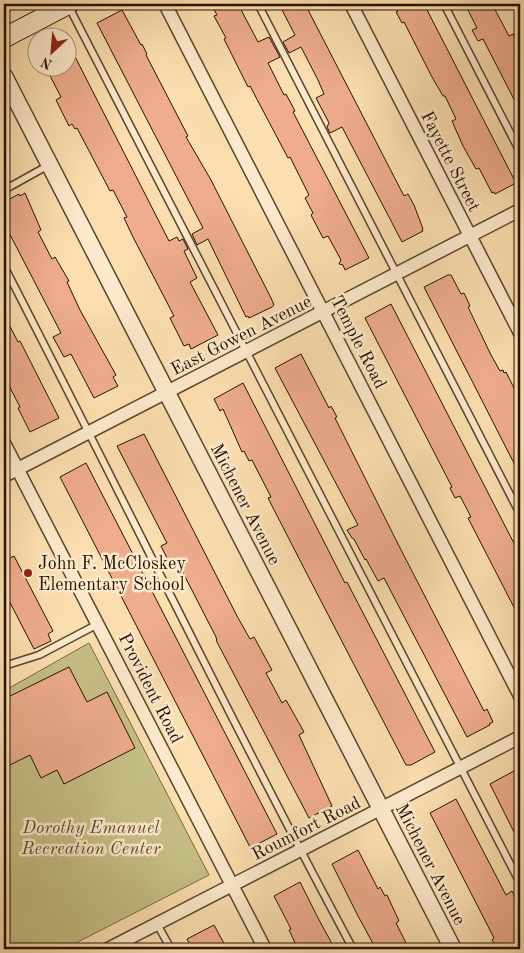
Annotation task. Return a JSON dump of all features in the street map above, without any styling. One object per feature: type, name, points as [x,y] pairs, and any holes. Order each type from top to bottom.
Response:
[{"type":"main road","points":[[4,38],[68,4]]},
{"type":"street","name":"Temple Road","points":[[165,4],[520,696]]},
{"type":"street","name":"Fayette Street","points":[[351,4],[520,333]]},
{"type":"street","name":"Michener Avenue","points":[[4,76],[453,949]]},
{"type":"street","name":"East Gowen Avenue","points":[[4,476],[520,210]]},
{"type":"street","name":"Provident Road","points":[[4,443],[265,949]]},
{"type":"street","name":"Roumfort Road","points":[[108,949],[520,737]]},
{"type":"lane","points":[[68,4],[520,884]]},
{"type":"lane","points":[[258,4],[520,514]]},
{"type":"lane","points":[[444,4],[520,152]]},
{"type":"lane","points":[[4,190],[50,165]]},
{"type":"lane","points":[[4,266],[300,850],[353,949]]},
{"type":"lane","points":[[4,666],[39,655],[98,624]]},
{"type":"lane","points":[[157,924],[170,949]]},
{"type":"green space","name":"Dorothy Emanuel Recreation Center","points":[[89,643],[209,875],[64,949],[4,949],[4,691]]},
{"type":"building","points":[[211,4],[238,4],[258,42],[269,37],[280,57],[268,63],[284,95],[286,94],[295,111],[293,112],[369,258],[345,270],[343,265],[339,264],[341,260],[328,236],[323,238],[311,215],[313,213],[305,198],[309,195],[290,157],[288,158],[250,86],[248,87],[224,39],[226,38],[214,16],[217,15]]},
{"type":"building","points":[[279,4],[305,4],[404,196],[408,194],[414,205],[423,231],[402,242],[342,127],[330,133],[327,127],[329,123],[316,98],[324,94],[301,47],[289,53],[283,42],[295,35]]},
{"type":"building","points":[[394,4],[424,4],[516,183],[495,194],[494,192],[492,193],[479,168],[476,169],[463,146],[452,121],[456,119],[445,96],[443,96],[432,77],[404,22],[402,23]]},
{"type":"building","points":[[465,4],[492,4],[509,36],[513,34],[520,51],[520,111],[483,39],[478,41],[472,30],[477,28]]},
{"type":"building","points":[[122,10],[142,44],[188,136],[186,137],[211,180],[274,305],[249,318],[248,316],[246,317],[208,239],[197,245],[192,234],[203,228],[97,23]]},
{"type":"building","points":[[78,63],[169,241],[177,237],[179,241],[183,239],[188,249],[184,251],[197,278],[190,282],[218,335],[191,349],[189,344],[184,346],[170,318],[174,316],[124,218],[127,217],[113,190],[110,191],[77,128],[75,129],[72,124],[69,126],[56,100],[61,97],[51,78],[78,78]]},
{"type":"building","points":[[25,193],[41,230],[38,232],[52,259],[55,257],[69,281],[67,282],[80,310],[116,375],[113,377],[118,386],[94,398],[71,354],[64,357],[53,337],[61,333],[4,223],[4,202]]},
{"type":"building","points":[[451,275],[461,294],[464,293],[470,306],[468,307],[491,355],[500,371],[506,372],[520,400],[520,475],[424,287]]},
{"type":"building","points":[[391,304],[520,555],[520,619],[468,518],[471,517],[460,496],[455,498],[450,488],[452,487],[365,318]]},
{"type":"building","points":[[4,315],[18,342],[20,341],[59,418],[30,432],[4,376]]},
{"type":"building","points":[[301,354],[329,408],[331,406],[337,417],[335,418],[398,544],[484,711],[487,709],[493,722],[467,737],[384,578],[378,581],[347,530],[358,525],[275,368]]},
{"type":"building","points":[[243,383],[345,583],[347,582],[435,752],[411,765],[406,765],[268,498],[271,497],[252,460],[249,461],[244,451],[242,452],[223,409],[220,411],[214,399]]},
{"type":"building","points":[[144,434],[237,616],[250,639],[254,637],[272,670],[266,673],[282,703],[286,700],[304,732],[299,735],[332,806],[309,818],[178,563],[171,566],[161,546],[167,543],[117,446]]},
{"type":"building","points":[[86,463],[277,834],[254,846],[250,847],[60,477]]},
{"type":"building","points":[[14,556],[53,631],[48,634],[51,641],[34,649],[4,591],[4,561]]},
{"type":"building","name":"Dorothy Emanuel Recreation Center","points":[[69,667],[87,702],[107,692],[135,748],[64,784],[57,770],[41,778],[30,755],[4,768],[4,699]]},
{"type":"building","points":[[514,771],[520,785],[520,844],[490,784]]},
{"type":"building","points":[[456,799],[506,895],[512,891],[520,907],[520,949],[497,949],[492,940],[494,938],[430,813]]},
{"type":"building","points":[[358,850],[378,889],[380,887],[385,896],[387,895],[399,921],[396,923],[409,949],[376,949],[358,916],[332,864]]},
{"type":"building","points":[[300,882],[335,949],[298,949],[289,930],[291,929],[274,896]]},
{"type":"building","points":[[214,925],[227,949],[192,949],[187,939]]},
{"type":"place","name":"John F. McCloskey Elementary School","points":[[28,573]]}]
